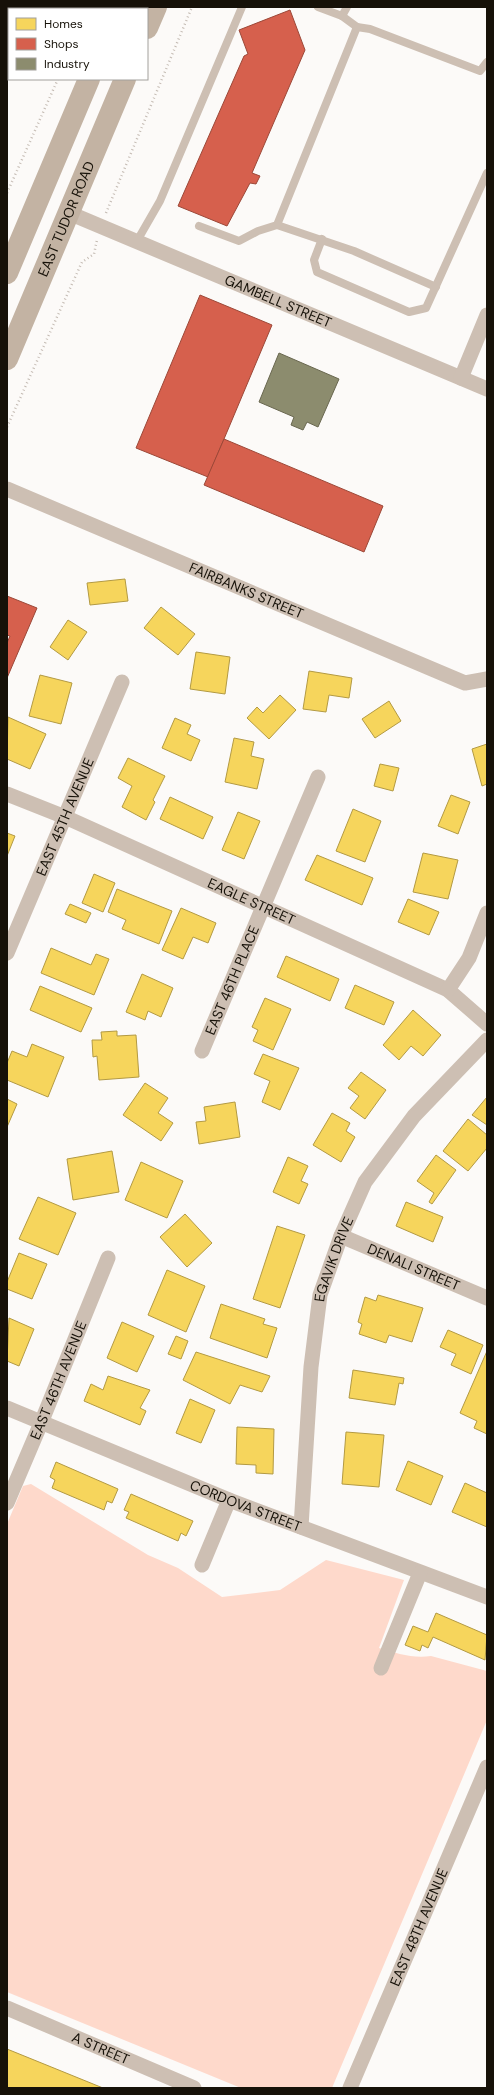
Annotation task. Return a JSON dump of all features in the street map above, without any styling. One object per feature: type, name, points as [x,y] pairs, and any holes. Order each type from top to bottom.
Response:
[{"type":"main road","points":[[148,26],[156,7]]},
{"type":"main road","points":[[7,273],[89,80]]},
{"type":"main road","name":"EAST TUDOR ROAD","points":[[7,359],[126,80]]},
{"type":"street","name":"GAMBELL STREET","points":[[69,213],[487,389]]},
{"type":"street","points":[[461,378],[487,315]]},
{"type":"street","name":"FAIRBANKS STREET","points":[[7,489],[465,683],[487,679]]},
{"type":"street","name":"EAST 45TH AVENUE","points":[[7,953],[122,682]]},
{"type":"street","name":"EAST 46TH PLACE","points":[[202,1051],[318,777]]},
{"type":"street","name":"EAGLE STREET","points":[[7,794],[65,817],[448,990],[487,1024]]},
{"type":"street","points":[[448,990],[469,958],[487,913]]},
{"type":"street","name":"EGAVIK DRIVE","points":[[301,1527],[311,1367],[320,1295],[341,1236],[365,1182],[414,1116],[487,1040]]},
{"type":"street","name":"DENALI STREET","points":[[341,1236],[487,1298]]},
{"type":"street","name":"EAST 46TH AVENUE","points":[[7,1503],[108,1258]]},
{"type":"street","name":"CORDOVA STREET","points":[[7,1408],[229,1500],[487,1598]]},
{"type":"street","points":[[202,1565],[229,1500]]},
{"type":"street","points":[[381,1668],[420,1572]]},
{"type":"street","name":"EAST 48TH AVENUE","points":[[350,2088],[487,1767]]},
{"type":"street","name":"A STREET","points":[[7,2008],[194,2088]]},
{"type":"lane","points":[[137,241],[160,201],[242,7]]},
{"type":"lane","points":[[318,7],[342,16],[358,27],[370,29],[484,73],[487,62]]},
{"type":"lane","points":[[342,16],[347,7]]},
{"type":"lane","points":[[277,225],[358,27]]},
{"type":"lane","points":[[322,239],[314,260],[317,272],[409,312],[426,308],[487,173]]},
{"type":"lane","points":[[198,226],[239,241],[258,231],[277,225],[354,251],[436,287]]},
{"type":"path","points":[[7,193],[58,80]]},
{"type":"shaded area","points":[[31,1484],[148,1555],[178,1568],[222,1597],[280,1590],[326,1560],[404,1580],[379,1648],[398,1654],[411,1656],[431,1656],[487,1671],[487,1720],[332,2088],[241,2088],[7,1992],[7,1524],[23,1486]]},
{"type":"building: Homes","points":[[125,579],[128,601],[90,605],[87,583]]},
{"type":"building: Homes","points":[[161,607],[195,634],[178,655],[144,628]]},
{"type":"building: Homes","points":[[68,620],[87,632],[68,660],[50,647]]},
{"type":"building: Homes","points":[[196,652],[230,657],[225,694],[190,689]]},
{"type":"building: Homes","points":[[309,671],[352,678],[349,698],[329,695],[326,712],[303,709]]},
{"type":"building: Homes","points":[[40,675],[72,683],[61,724],[29,716]]},
{"type":"building: Homes","points":[[280,695],[296,710],[269,739],[247,718],[257,707],[263,713]]},
{"type":"building: Homes","points":[[389,701],[401,721],[375,738],[362,719]]},
{"type":"building: Homes","points":[[8,717],[46,734],[30,769],[7,759]]},
{"type":"building: Homes","points":[[175,718],[191,725],[187,734],[200,740],[191,761],[162,748]]},
{"type":"building: Homes","points":[[234,738],[254,742],[251,756],[264,759],[257,789],[225,782]]},
{"type":"building: Homes","points":[[487,744],[487,784],[482,786],[472,749]]},
{"type":"building: Homes","points":[[128,758],[165,776],[153,800],[155,802],[146,820],[122,807],[132,786],[118,778]]},
{"type":"building: Homes","points":[[380,764],[399,768],[393,791],[374,786]]},
{"type":"building: Homes","points":[[451,795],[470,802],[458,834],[438,826]]},
{"type":"building: Homes","points":[[170,797],[213,817],[203,839],[160,819]]},
{"type":"building: Homes","points":[[353,809],[381,821],[365,862],[336,851]]},
{"type":"building: Homes","points":[[238,812],[260,821],[244,859],[222,850]]},
{"type":"building: Homes","points":[[7,833],[15,836],[7,856]]},
{"type":"building: Homes","points":[[423,853],[458,860],[448,899],[413,892]]},
{"type":"building: Homes","points":[[317,855],[373,878],[362,905],[305,880]]},
{"type":"building: Homes","points":[[94,874],[115,883],[103,912],[82,903]]},
{"type":"building: Homes","points":[[117,889],[172,911],[159,944],[122,929],[126,920],[108,912]]},
{"type":"building: Homes","points":[[408,899],[439,912],[429,935],[398,922]]},
{"type":"building: Homes","points":[[70,904],[91,913],[86,923],[65,914]]},
{"type":"building: Homes","points":[[181,908],[216,923],[208,943],[193,937],[183,959],[162,950]]},
{"type":"building: Homes","points":[[51,948],[91,965],[96,954],[109,959],[94,995],[41,973]]},
{"type":"building: Homes","points":[[286,956],[339,979],[330,1001],[277,977]]},
{"type":"building: Homes","points":[[142,974],[173,988],[161,1017],[148,1011],[145,1020],[126,1012]]},
{"type":"building: Homes","points":[[355,985],[394,1002],[384,1025],[345,1008]]},
{"type":"building: Homes","points":[[40,986],[92,1008],[81,1032],[30,1010]]},
{"type":"building: Homes","points":[[265,998],[291,1009],[273,1050],[253,1041],[258,1030],[252,1027]]},
{"type":"building: Homes","points":[[413,1010],[441,1035],[423,1056],[411,1046],[399,1060],[383,1045]]},
{"type":"building: Homes","points":[[117,1031],[117,1036],[136,1035],[139,1077],[99,1080],[97,1056],[93,1057],[92,1040],[102,1040],[101,1032]]},
{"type":"building: Homes","points":[[32,1044],[64,1057],[48,1097],[7,1080],[7,1063],[12,1051],[27,1057]]},
{"type":"building: Homes","points":[[263,1054],[299,1068],[280,1110],[262,1102],[270,1081],[254,1074]]},
{"type":"building: Homes","points":[[361,1072],[386,1090],[365,1119],[350,1108],[359,1096],[348,1088]]},
{"type":"building: Homes","points":[[145,1083],[168,1098],[158,1113],[173,1123],[161,1141],[123,1115]]},
{"type":"building: Homes","points":[[487,1097],[487,1125],[472,1115]]},
{"type":"building: Homes","points":[[7,1099],[17,1104],[7,1127]]},
{"type":"building: Homes","points":[[235,1102],[240,1137],[199,1144],[196,1122],[206,1121],[204,1107]]},
{"type":"building: Homes","points":[[332,1113],[350,1123],[346,1131],[355,1137],[341,1162],[313,1145]]},
{"type":"building: Homes","points":[[468,1119],[487,1135],[487,1148],[468,1171],[443,1151]]},
{"type":"building: Homes","points":[[112,1151],[119,1192],[73,1200],[67,1159]]},
{"type":"building: Homes","points":[[436,1155],[456,1170],[432,1204],[429,1202],[434,1193],[417,1181]]},
{"type":"building: Homes","points":[[288,1157],[308,1166],[301,1181],[308,1184],[299,1204],[273,1192]]},
{"type":"building: Homes","points":[[141,1162],[183,1181],[167,1218],[125,1200]]},
{"type":"building: Homes","points":[[38,1197],[76,1213],[58,1255],[19,1239]]},
{"type":"building: Homes","points":[[406,1202],[443,1217],[433,1242],[396,1226]]},
{"type":"building: Homes","points":[[185,1214],[212,1243],[187,1267],[160,1237]]},
{"type":"building: Homes","points":[[277,1226],[305,1235],[280,1308],[253,1299]]},
{"type":"building: Homes","points":[[19,1253],[47,1264],[32,1299],[7,1289],[7,1282]]},
{"type":"building: Homes","points":[[167,1270],[205,1286],[186,1332],[148,1315]]},
{"type":"building: Homes","points":[[378,1295],[423,1308],[412,1342],[389,1335],[386,1343],[359,1334],[362,1324],[358,1322],[365,1297],[376,1301]]},
{"type":"building: Homes","points":[[221,1304],[265,1319],[263,1324],[277,1328],[267,1358],[210,1338]]},
{"type":"building: Homes","points":[[9,1318],[34,1329],[19,1366],[7,1361]]},
{"type":"building: Homes","points":[[122,1322],[154,1336],[137,1372],[107,1358]]},
{"type":"building: Homes","points":[[448,1330],[483,1345],[471,1374],[451,1365],[456,1354],[440,1347]]},
{"type":"building: Homes","points":[[176,1336],[188,1341],[181,1359],[168,1354]]},
{"type":"building: Homes","points":[[487,1351],[487,1434],[474,1428],[477,1421],[460,1413]]},
{"type":"building: Homes","points":[[196,1352],[270,1376],[262,1392],[240,1385],[230,1404],[183,1380]]},
{"type":"building: Homes","points":[[353,1370],[404,1378],[403,1384],[399,1383],[395,1405],[349,1398]]},
{"type":"building: Homes","points":[[108,1376],[150,1390],[140,1408],[146,1411],[140,1425],[84,1401],[91,1384],[103,1390]]},
{"type":"building: Homes","points":[[190,1399],[215,1410],[201,1443],[176,1433]]},
{"type":"building: Homes","points":[[237,1427],[274,1429],[273,1474],[256,1473],[256,1465],[236,1464]]},
{"type":"building: Homes","points":[[346,1432],[384,1435],[379,1487],[342,1484]]},
{"type":"building: Homes","points":[[408,1461],[443,1476],[431,1505],[396,1490]]},
{"type":"building: Homes","points":[[56,1462],[118,1489],[112,1503],[107,1501],[104,1510],[52,1488],[55,1480],[50,1477]]},
{"type":"building: Homes","points":[[465,1483],[487,1493],[487,1527],[452,1512]]},
{"type":"building: Homes","points":[[131,1494],[193,1521],[186,1536],[181,1533],[178,1541],[126,1518],[129,1512],[124,1510]]},
{"type":"building: Homes","points":[[436,1613],[487,1635],[485,1660],[433,1637],[428,1648],[422,1645],[420,1651],[405,1645],[413,1626],[428,1632]]},
{"type":"building: Homes","points":[[7,2049],[103,2088],[7,2088]]},
{"type":"building: Shops","points":[[7,7],[11,7],[8,8],[7,16]]},
{"type":"building: Shops","points":[[290,10],[305,50],[252,173],[260,176],[256,184],[250,183],[227,226],[178,206],[244,56],[248,54],[239,30]]},
{"type":"building: Shops","points":[[200,295],[272,325],[208,477],[136,448]]},
{"type":"building: Shops","points":[[224,439],[383,506],[364,552],[204,485]]},
{"type":"building: Shops","points":[[7,596],[37,608],[7,678],[7,643],[10,636],[7,635]]},
{"type":"building: Industry","points":[[279,353],[339,379],[318,427],[307,422],[303,430],[291,425],[294,417],[259,402]]}]
